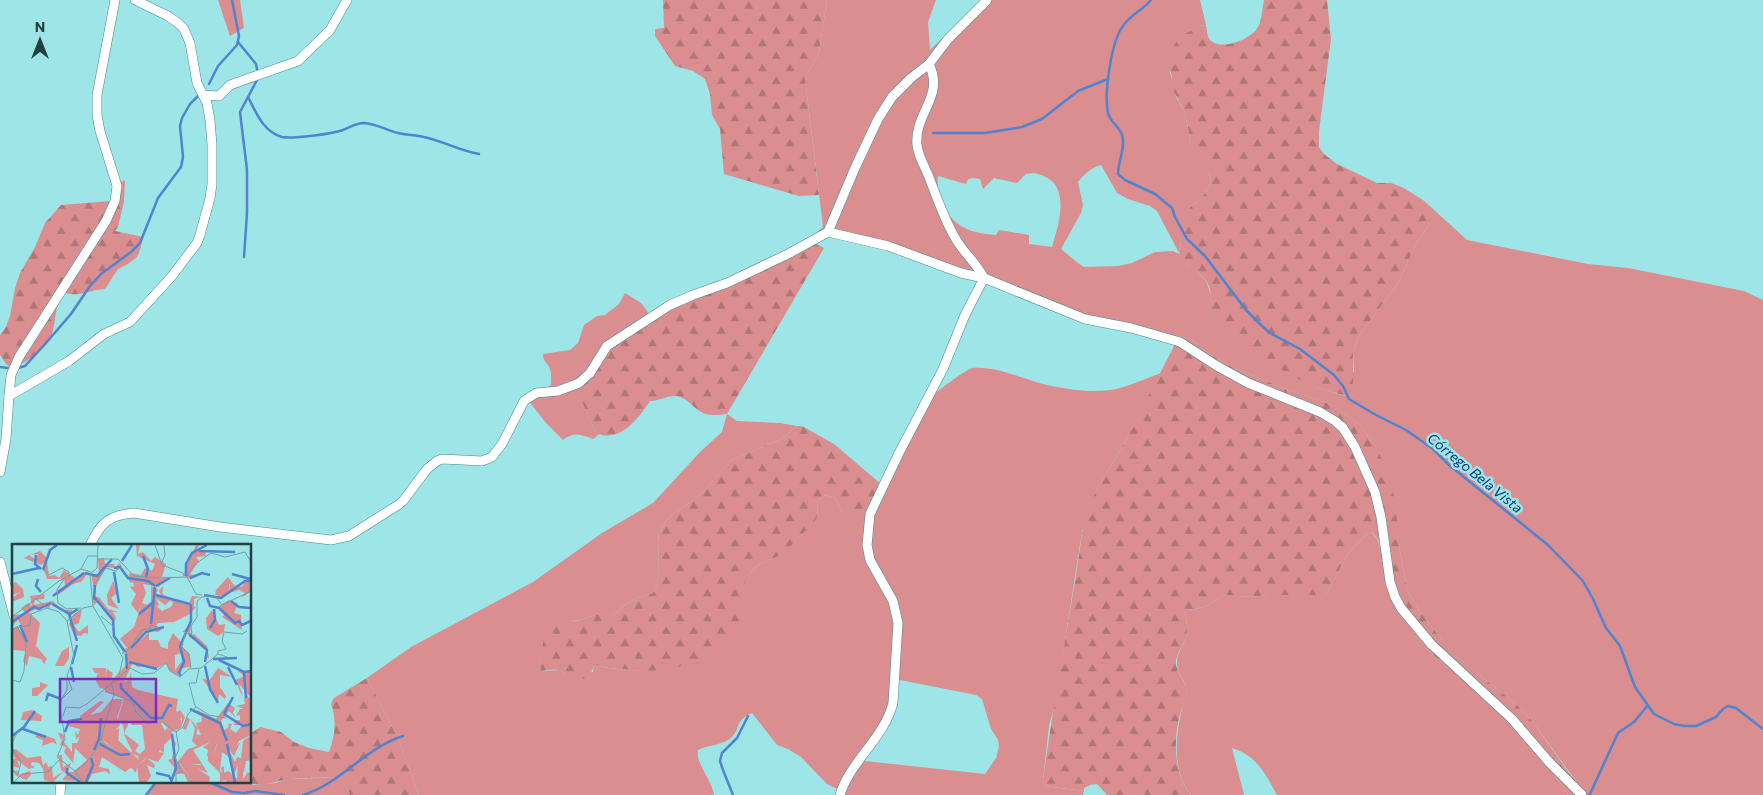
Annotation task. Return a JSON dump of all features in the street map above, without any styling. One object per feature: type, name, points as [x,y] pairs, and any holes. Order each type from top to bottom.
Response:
[{"type":"street","points":[[0,472],[6,439],[11,375],[19,357],[106,221],[115,201],[117,180],[106,153],[97,115],[97,105],[101,67],[115,0]]},
{"type":"street","points":[[9,396],[69,361],[104,334],[130,322],[172,276],[197,242],[206,216],[212,184],[210,120],[207,102],[197,83],[190,43],[184,29],[178,23],[135,0]]},
{"type":"street","points":[[203,95],[219,96],[230,85],[298,61],[330,30],[347,0]]},
{"type":"street","points":[[91,544],[101,525],[110,518],[120,514],[134,513],[220,528],[336,540],[349,536],[403,500],[427,469],[442,458],[482,461],[492,457],[502,444],[524,401],[536,393],[558,391],[579,383],[590,373],[607,346],[670,305],[727,283],[788,254],[828,232],[878,120],[892,97],[911,78],[929,64],[948,38],[987,0]]},
{"type":"street","points":[[929,64],[933,73],[934,88],[921,120],[917,137],[918,150],[956,240],[984,278]]},
{"type":"street","points":[[828,232],[888,246],[962,273],[984,278],[1078,317],[1131,328],[1180,342],[1248,383],[1320,412],[1335,421],[1343,428],[1355,447],[1375,492],[1381,517],[1390,582],[1401,608],[1431,644],[1512,719],[1549,762],[1582,795]]},
{"type":"street","points":[[840,795],[844,784],[885,724],[893,703],[898,623],[893,601],[870,560],[867,545],[870,514],[899,453],[943,370],[965,315],[984,278]]},
{"type":"street","points":[[0,562],[12,608]]},
{"type":"street","points":[[60,795],[61,782]]},
{"type":"green space","points":[[218,0],[240,0],[244,28],[230,36]]},
{"type":"green space","points":[[663,0],[827,0],[819,52],[805,78],[819,195],[799,196],[724,174],[720,129],[712,115],[710,94],[705,79],[693,71],[675,66],[655,36],[655,29],[664,28]]},
{"type":"green space","points":[[827,0],[936,0],[928,22],[930,50],[981,0],[1200,0],[1206,25],[1200,26],[1170,72],[1176,97],[1185,113],[1191,144],[1209,172],[1211,182],[1202,198],[1191,206],[1178,233],[1181,241],[1179,253],[1157,211],[1150,206],[1128,199],[1117,193],[1101,165],[1088,171],[1078,182],[1083,205],[1081,213],[1061,249],[1084,267],[1118,266],[1132,263],[1155,252],[1173,251],[1179,254],[1187,266],[1194,269],[1206,281],[1211,295],[1213,318],[1298,379],[1321,389],[1345,396],[1354,371],[1353,351],[1359,336],[1398,283],[1417,242],[1433,220],[1433,209],[1467,240],[1588,264],[1628,268],[1744,291],[1763,300],[1763,795],[1590,795],[1581,788],[1533,722],[1516,704],[1453,654],[1421,613],[1407,590],[1397,534],[1397,512],[1376,447],[1360,425],[1333,405],[1286,389],[1230,366],[1208,353],[1191,339],[1098,320],[955,267],[831,236],[816,244],[808,240],[823,227],[805,78],[819,52]],"holes":[[[1033,173],[1046,177],[1054,183],[1059,192],[1060,202],[1058,225],[1052,247],[1029,244],[1029,235],[999,230],[996,235],[967,229],[959,225],[946,212],[939,195],[938,176],[966,184],[968,179],[980,179],[983,189],[994,178],[1017,183],[1026,174]]]},
{"type":"green space","points":[[1264,0],[1327,0],[1331,39],[1319,131],[1319,147],[1324,154],[1337,164],[1377,183],[1391,183],[1402,187],[1423,200],[1433,209],[1433,220],[1417,242],[1398,283],[1359,336],[1353,351],[1353,383],[1350,395],[1331,392],[1303,381],[1277,367],[1230,331],[1221,329],[1216,325],[1213,319],[1211,295],[1206,281],[1181,262],[1179,256],[1181,241],[1178,233],[1180,223],[1191,206],[1202,198],[1211,182],[1209,172],[1197,157],[1191,144],[1185,113],[1172,88],[1168,59],[1169,52],[1181,36],[1200,26],[1206,25],[1210,40],[1215,43],[1234,43],[1247,37],[1258,27]]},
{"type":"green space","points":[[125,180],[124,201],[118,227],[115,231],[143,237],[137,257],[118,269],[105,289],[79,294],[62,292],[57,306],[53,330],[48,342],[38,353],[13,369],[6,364],[0,355],[0,335],[6,327],[10,316],[20,273],[35,247],[45,223],[61,205],[111,201],[118,184]]},
{"type":"green space","points":[[808,240],[824,248],[727,414],[706,414],[681,397],[670,396],[650,401],[635,421],[622,431],[607,436],[599,434],[597,436],[576,388],[585,366],[602,349],[648,317],[714,282],[729,278]]},
{"type":"green space","points":[[625,293],[641,303],[650,315],[576,387],[597,436],[593,439],[581,435],[571,435],[563,440],[546,423],[525,396],[551,385],[551,371],[544,360],[543,354],[570,350],[578,343],[584,325],[597,316],[605,315],[619,304]]},
{"type":"green space","points":[[1181,337],[1191,339],[1208,353],[1230,366],[1286,389],[1333,405],[1360,425],[1376,447],[1390,476],[1397,512],[1397,534],[1407,590],[1421,613],[1453,654],[1516,704],[1533,722],[1581,788],[1590,795],[1568,795],[1535,746],[1500,708],[1432,654],[1395,607],[1386,584],[1379,541],[1370,532],[1349,553],[1324,595],[1267,595],[1251,597],[1225,595],[1206,606],[1185,610],[1187,633],[1178,653],[1176,666],[1187,693],[1178,721],[1176,755],[1181,777],[1191,795],[1107,795],[1097,784],[1084,788],[1084,791],[1045,786],[1043,780],[1050,730],[1086,513],[1175,344]]},
{"type":"green space","points":[[972,368],[991,369],[1047,385],[1093,391],[1120,388],[1161,373],[1125,442],[1095,493],[1082,532],[1055,704],[1049,726],[1043,780],[1045,786],[1084,791],[1083,795],[840,795],[837,789],[827,784],[801,757],[777,745],[752,713],[743,718],[735,734],[729,740],[698,750],[701,766],[713,789],[714,795],[419,795],[398,738],[367,678],[411,647],[533,582],[602,533],[653,503],[701,451],[722,432],[727,414],[737,421],[780,423],[797,426],[783,438],[730,461],[705,490],[665,522],[659,532],[659,575],[657,586],[653,593],[639,597],[612,615],[595,615],[572,621],[544,645],[539,663],[541,671],[560,670],[564,673],[593,672],[594,665],[641,671],[719,647],[745,605],[745,584],[750,573],[758,565],[781,555],[803,534],[817,517],[818,501],[825,495],[835,498],[842,512],[867,515],[932,395]],"holes":[[[895,679],[976,695],[982,699],[991,729],[998,740],[999,747],[996,758],[985,774],[865,761],[872,743],[884,729]]]},
{"type":"green space","points":[[797,426],[802,426],[834,444],[882,485],[867,515],[854,519],[842,512],[835,498],[825,495],[818,501],[817,517],[812,525],[781,555],[758,565],[750,573],[745,584],[745,605],[740,619],[729,637],[719,647],[690,664],[665,670],[641,671],[594,665],[589,676],[583,679],[575,679],[559,670],[541,671],[539,663],[545,634],[549,628],[553,625],[595,615],[612,615],[639,597],[653,593],[657,586],[659,575],[659,532],[665,522],[705,490],[730,461],[783,438]]},
{"type":"green space","points":[[1370,532],[1377,539],[1417,635],[1432,654],[1500,708],[1535,746],[1568,795],[1277,795],[1259,766],[1241,751],[1232,748],[1244,795],[1191,795],[1181,777],[1177,756],[1179,723],[1186,694],[1186,687],[1177,666],[1177,659],[1187,633],[1185,610],[1206,606],[1225,595],[1251,597],[1267,595],[1324,595],[1349,553]]},
{"type":"green space","points":[[367,678],[398,738],[419,795],[350,795],[344,783],[344,777],[297,778],[263,785],[250,782],[251,733],[260,727],[281,732],[294,742],[309,748],[329,752],[333,740],[334,716],[331,704],[334,698]]},
{"type":"green space","points":[[344,777],[344,783],[350,795],[148,795],[152,785],[156,782],[249,782],[253,785],[275,783],[289,779]]},
{"type":"waterway","points":[[209,84],[218,66],[237,45],[239,36],[232,0]]},
{"type":"waterway","name":"Córrego Bela Vista","points":[[1151,0],[1123,26],[1112,55],[1107,104],[1109,116],[1121,132],[1123,140],[1118,174],[1125,180],[1155,194],[1172,208],[1187,239],[1205,256],[1246,310],[1270,333],[1300,349],[1334,375],[1343,386],[1349,399],[1406,430],[1433,449],[1449,465],[1548,545],[1583,581],[1606,628],[1620,646],[1635,687],[1654,714],[1674,724],[1696,726],[1716,717],[1728,706],[1736,708],[1763,729]]},
{"type":"waterway","points":[[238,42],[256,64],[257,69]]},
{"type":"waterway","points":[[933,133],[985,133],[1022,127],[1042,119],[1078,91],[1108,79]]},
{"type":"waterway","points":[[244,257],[247,170],[240,112],[257,80]]},
{"type":"waterway","points":[[18,368],[25,366],[46,343],[101,274],[140,243],[158,198],[181,167],[183,157],[180,126],[182,118],[190,104],[200,94]]},
{"type":"waterway","points":[[248,97],[265,126],[282,137],[303,137],[330,133],[364,123],[398,133],[421,136],[479,154]]},
{"type":"waterway","points":[[0,367],[8,368]]},
{"type":"waterway","points":[[1590,794],[1618,733],[1634,722],[1648,705]]},
{"type":"waterway","points":[[733,795],[720,761],[722,753],[737,738],[748,716]]},
{"type":"waterway","points":[[303,795],[329,783],[377,749],[403,736]]},
{"type":"waterway","points":[[146,795],[156,782]]},
{"type":"waterway","points":[[209,782],[232,792],[244,793],[255,791],[284,795]]}]
